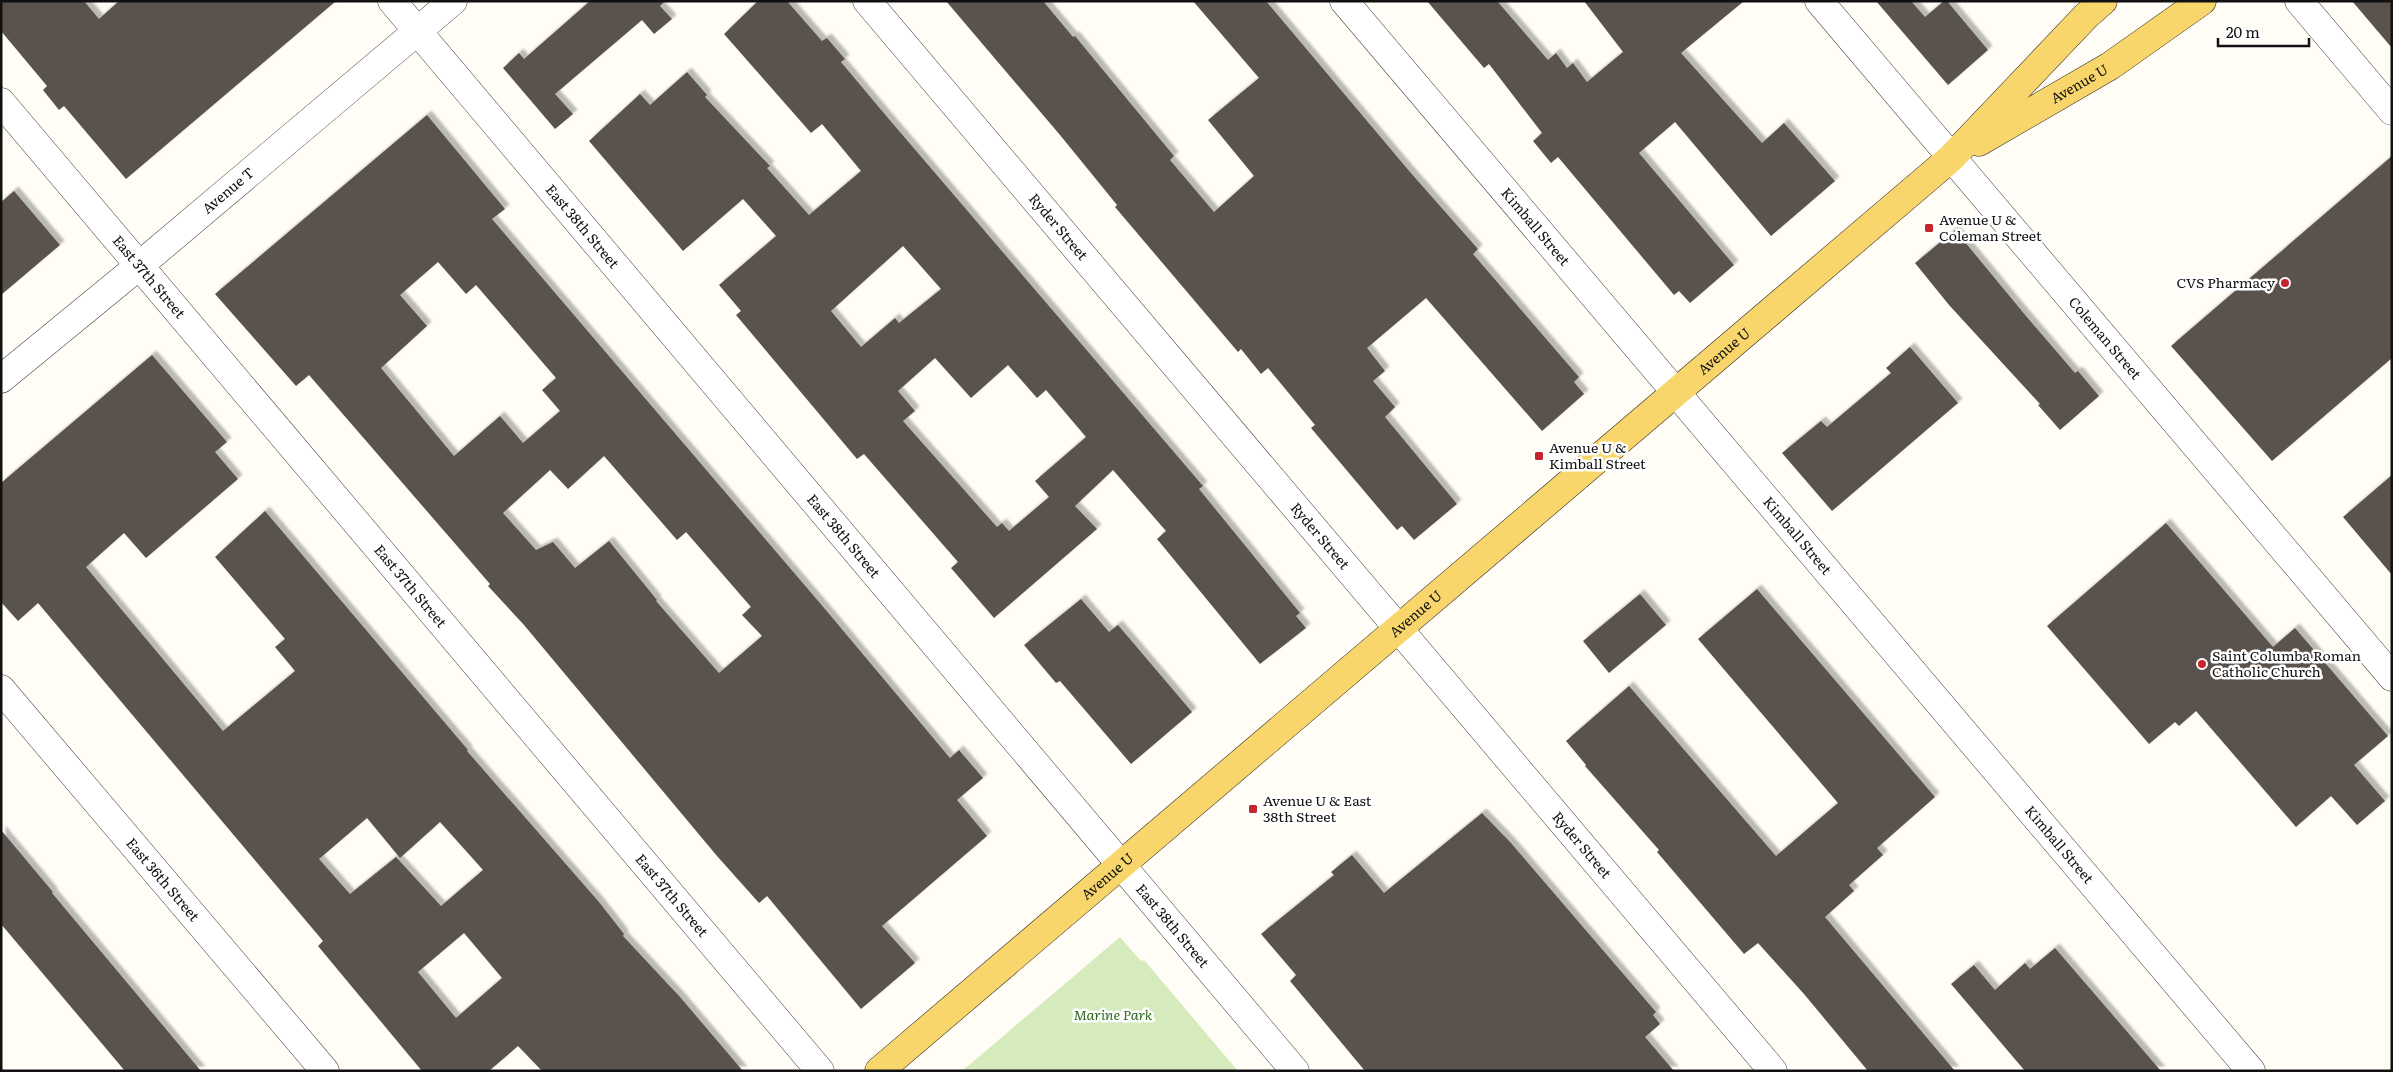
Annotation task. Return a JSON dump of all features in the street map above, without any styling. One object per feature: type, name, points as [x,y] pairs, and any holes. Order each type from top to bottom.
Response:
[{"type":"main road","name":"Avenue U","points":[[879,1071],[1952,158],[2086,16],[2103,1]]},
{"type":"main road","name":"Avenue U","points":[[1952,158],[2110,66],[2202,1]]},
{"type":"street","name":"East 38th Street","points":[[392,1],[1295,1071]]},
{"type":"street","name":"Avenue T","points":[[1,379],[140,265],[453,1]]},
{"type":"street","name":"Ryder Street","points":[[867,1],[1773,1071]]},
{"type":"street","name":"Kimball Street","points":[[1344,1],[2250,1071]]},
{"type":"street","name":"Coleman Street","points":[[1819,1],[2392,677]]},
{"type":"street","points":[[2299,1],[2392,111]]},
{"type":"street","name":"East 37th Street","points":[[1,102],[820,1071]]},
{"type":"street","name":"East 36th Street","points":[[1,689],[325,1071]]},
{"type":"green space","name":"Marine Park","points":[[1120,937],[1141,961],[1144,960],[1238,1071],[962,1071]]},
{"type":"building","points":[[1,1],[84,1],[99,19],[119,1],[336,1],[126,179],[64,106],[59,110],[43,90],[47,86],[1,31]]},
{"type":"building","points":[[590,1],[665,1],[660,6],[672,19],[654,34],[642,20],[555,94],[573,114],[555,129],[503,68],[519,53],[524,59]]},
{"type":"building","points":[[758,1],[787,1],[822,41],[827,38],[845,59],[841,62],[888,118],[1203,486],[1199,489],[1300,613],[1296,616],[1306,628],[1260,664],[1157,539],[1166,531],[1113,470],[1075,506],[1097,529],[994,618],[951,568],[958,562],[864,454],[857,459],[736,315],[741,311],[719,285],[776,236],[743,199],[683,251],[589,141],[640,94],[650,105],[687,72],[707,95],[705,97],[770,166],[767,168],[809,215],[861,171],[822,124],[811,133],[724,34]],"holes":[[[903,246],[941,289],[899,323],[895,318],[861,347],[831,311]],[[935,358],[971,398],[1008,365],[1037,398],[1046,390],[1086,437],[1035,481],[1049,497],[1009,531],[1002,523],[997,527],[903,421],[915,411],[898,391]]]},
{"type":"building","points":[[946,1],[1043,1],[1073,37],[1075,36],[1174,156],[1170,160],[1214,212],[1254,176],[1208,120],[1259,78],[1193,1],[1266,1],[1410,172],[1478,249],[1473,254],[1579,377],[1574,382],[1584,394],[1542,431],[1426,298],[1367,348],[1385,371],[1373,381],[1395,407],[1385,417],[1457,504],[1414,540],[1402,526],[1397,530],[1311,428],[1315,425],[1268,368],[1261,374],[1241,349],[1238,352],[1115,207],[1117,205],[1060,135]]},
{"type":"building","points":[[1427,1],[1497,1],[1548,60],[1556,53],[1567,68],[1573,63],[1587,82],[1623,52],[1584,1],[1744,1],[1681,53],[1762,143],[1784,123],[1835,181],[1771,236],[1675,122],[1639,153],[1734,265],[1690,303],[1679,291],[1674,295],[1558,157],[1551,163],[1533,141],[1542,133],[1489,64],[1484,68]]},
{"type":"building","points":[[1876,1],[1911,1],[1925,17],[1944,1],[1947,1],[1988,50],[1948,85]]},
{"type":"building","points":[[2352,1],[2392,1],[2392,48]]},
{"type":"building","points":[[427,115],[505,209],[492,219],[950,758],[959,750],[983,778],[957,800],[987,836],[882,926],[915,963],[861,1009],[767,896],[759,903],[717,856],[524,625],[488,586],[490,584],[309,375],[296,386],[215,294]],"holes":[[[438,262],[466,294],[476,285],[556,378],[542,390],[560,411],[523,443],[500,416],[454,456],[381,368],[427,326],[400,295]],[[604,456],[677,540],[686,532],[751,607],[742,615],[762,636],[719,673],[656,601],[609,541],[575,568],[553,542],[536,550],[503,513],[550,470],[568,489]]]},
{"type":"building","points":[[2392,156],[2392,358],[2272,461],[2171,346]]},
{"type":"building","points":[[14,191],[60,245],[1,295],[1,202]]},
{"type":"building","points":[[1955,230],[2075,373],[2078,371],[2099,396],[2060,430],[2038,405],[2040,404],[1949,305],[1915,263]]},
{"type":"building","points":[[1910,347],[1958,403],[1832,511],[1782,453],[1821,421],[1827,427],[1891,373],[1886,368]]},
{"type":"building","points":[[152,355],[227,442],[215,452],[238,479],[146,558],[124,533],[86,567],[223,731],[295,671],[275,647],[285,639],[215,557],[265,511],[467,751],[599,902],[624,934],[623,936],[680,997],[743,1071],[542,1071],[518,1046],[489,1071],[422,1071],[318,946],[323,941],[38,603],[18,621],[1,602],[1,483]],"holes":[[[367,818],[400,858],[440,822],[483,870],[441,906],[396,857],[350,894],[319,859]],[[464,933],[502,978],[456,1018],[418,972]]]},
{"type":"building","points":[[2392,475],[2392,575],[2343,517]]},
{"type":"building","name":"Saint Columba Roman Catholic Church","points":[[2166,523],[2273,647],[2295,628],[2388,736],[2354,765],[2385,801],[2357,825],[2331,796],[2296,827],[2196,711],[2179,726],[2175,722],[2149,744],[2047,626]]},
{"type":"building","points":[[1757,589],[1935,797],[1877,848],[1883,855],[1849,885],[1854,891],[1825,917],[1955,1071],[1868,1071],[1804,994],[1758,943],[1744,954],[1566,741],[1629,686],[1776,856],[1838,803],[1698,639]]},
{"type":"building","points":[[1640,594],[1666,625],[1609,673],[1583,641]]},
{"type":"building","points":[[1081,599],[1109,632],[1118,625],[1192,712],[1131,764],[1060,681],[1056,683],[1024,645]]},
{"type":"building","points":[[1482,813],[1511,843],[1656,1012],[1653,1015],[1660,1024],[1645,1037],[1674,1071],[1365,1071],[1290,981],[1296,975],[1261,934],[1334,875],[1331,872],[1352,855],[1384,893]]},
{"type":"building","points":[[1,830],[201,1071],[125,1071],[1,924]]},
{"type":"building","points":[[2055,948],[2161,1071],[2025,1071],[1951,984],[1974,965],[1995,990],[2025,963],[2030,969]]},
{"type":"place","name":"Avenue U & Coleman Street","points":[[1929,228]]},
{"type":"place","name":"CVS Pharmacy","points":[[2285,283]]},
{"type":"place","name":"Avenue U & Kimball Street","points":[[1539,456]]},
{"type":"place","name":"Saint Columba Roman Catholic Church","points":[[2202,664]]},
{"type":"place","name":"Avenue U & East 38th Street","points":[[1253,809]]}]
